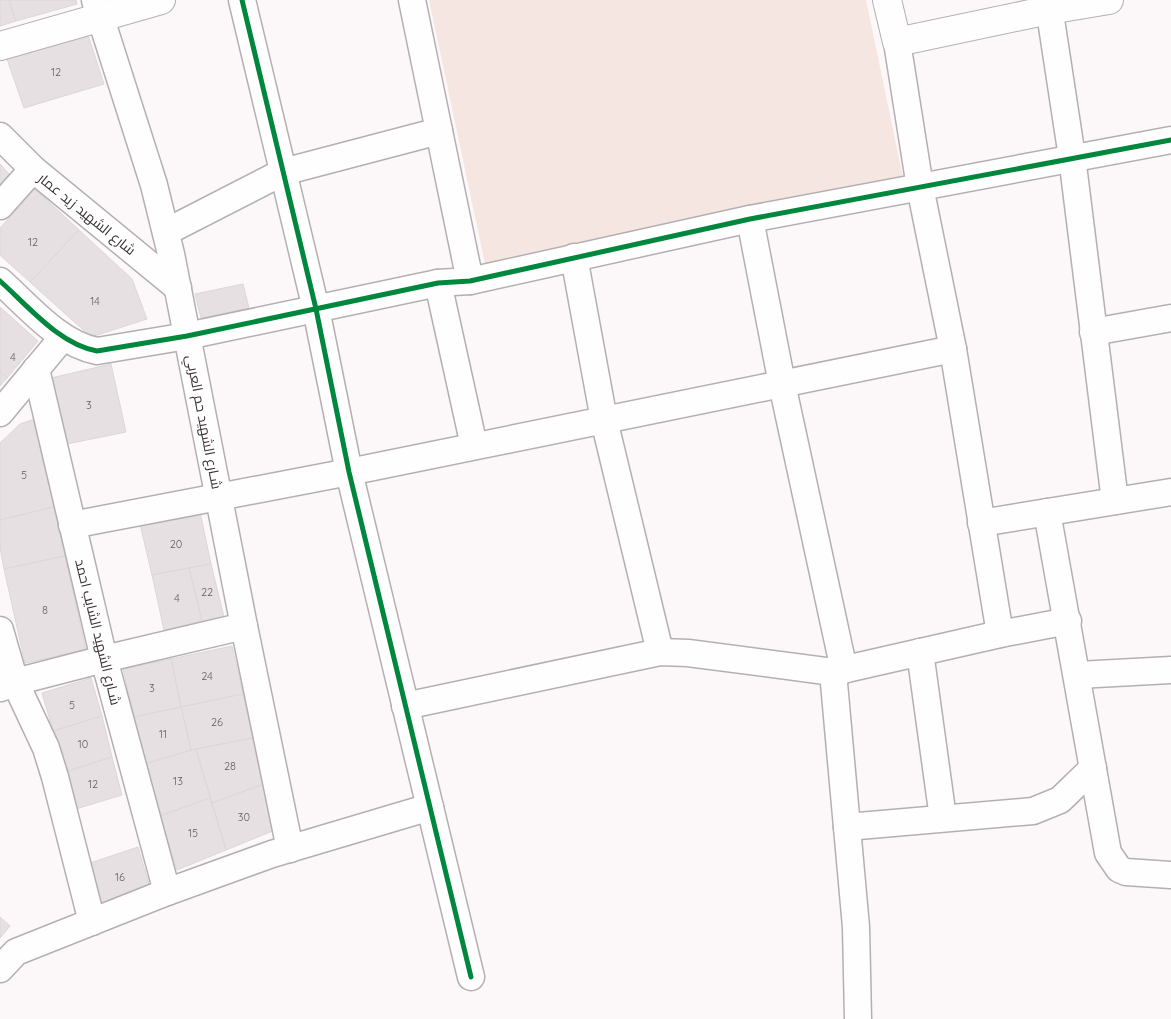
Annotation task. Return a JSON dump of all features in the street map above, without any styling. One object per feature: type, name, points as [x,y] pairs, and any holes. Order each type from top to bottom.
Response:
[{"type":"street","points":[[0,46],[98,8],[161,0]]},
{"type":"street","points":[[242,0],[316,309],[349,472],[471,977]]},
{"type":"street","points":[[412,0],[470,281]]},
{"type":"street","points":[[887,0],[897,42],[920,186],[953,349],[1000,634]]},
{"type":"street","points":[[897,42],[1049,5],[1109,0]]},
{"type":"street","points":[[1049,5],[1072,157],[1115,501]]},
{"type":"street","name":"شـارع الشهيد حم العربي","points":[[98,8],[154,185],[166,232],[290,849]]},
{"type":"street","points":[[166,232],[283,172],[438,131]]},
{"type":"street","name":"شارع الشهيد زيد عمار","points":[[0,136],[33,169],[178,288]]},
{"type":"street","points":[[0,281],[63,337],[86,349],[97,351],[187,336],[438,284],[470,281],[750,219],[1072,157],[1171,140]]},
{"type":"street","points":[[0,206],[33,169]]},
{"type":"street","points":[[750,219],[838,671],[847,827],[856,927],[858,1019]]},
{"type":"street","points":[[574,257],[604,420],[660,652]]},
{"type":"street","points":[[438,284],[474,446]]},
{"type":"street","points":[[1093,332],[1171,318]]},
{"type":"street","points":[[0,413],[63,337]]},
{"type":"street","points":[[72,525],[349,472],[953,349]]},
{"type":"street","name":"شـارع الشهيد الشايب احمد","points":[[36,369],[104,659],[167,892]]},
{"type":"street","points":[[981,523],[1171,492]]},
{"type":"street","points":[[1047,512],[1078,675],[1108,853],[1119,869],[1126,872],[1171,876]]},
{"type":"street","points":[[405,706],[660,652],[688,653],[838,671],[1000,634],[1068,621]]},
{"type":"street","points":[[7,685],[104,659],[244,626]]},
{"type":"street","points":[[0,630],[7,685],[46,748],[92,922]]},
{"type":"street","points":[[920,652],[943,818]]},
{"type":"street","points":[[1078,675],[1171,670]]},
{"type":"street","points":[[847,827],[1033,811],[1060,800],[1093,768]]},
{"type":"street","points":[[0,969],[16,952],[167,892],[290,849],[430,808]]},
{"type":"shaded area","points":[[429,0],[866,0],[903,177],[485,264]]},
{"type":"building","points":[[0,0],[9,0],[16,21],[0,26]]},
{"type":"building","points":[[9,0],[76,0],[77,4],[16,21]]},
{"type":"building","points":[[88,35],[104,84],[24,108],[7,59]]},
{"type":"building","points":[[0,164],[9,174],[0,184]]},
{"type":"building","points":[[35,189],[79,230],[30,282],[0,255],[0,228]]},
{"type":"building","points":[[79,230],[132,279],[147,319],[91,337],[30,282]]},
{"type":"building","points":[[243,284],[249,308],[201,318],[195,294]]},
{"type":"building","points":[[0,307],[38,341],[7,378],[0,372]]},
{"type":"building","points":[[111,364],[126,432],[67,444],[51,378]]},
{"type":"building","points":[[0,372],[7,378],[0,386]]},
{"type":"building","points":[[35,419],[54,507],[0,520],[0,443],[20,424]]},
{"type":"building","points":[[54,507],[65,556],[4,569],[0,548],[0,520]]},
{"type":"building","points":[[200,512],[211,564],[152,575],[140,524]]},
{"type":"building","points":[[65,556],[86,650],[25,663],[4,569]]},
{"type":"building","points":[[211,564],[224,617],[202,621],[189,568]]},
{"type":"building","points":[[189,568],[202,621],[164,630],[152,575]]},
{"type":"building","points":[[232,646],[243,694],[181,707],[171,659]]},
{"type":"building","points":[[171,659],[181,707],[134,717],[123,669]]},
{"type":"building","points":[[91,678],[102,716],[53,731],[42,693]]},
{"type":"building","points":[[243,694],[253,738],[191,750],[181,707]]},
{"type":"building","points":[[181,707],[191,750],[145,764],[134,717]]},
{"type":"building","points":[[102,716],[112,757],[65,772],[53,731]]},
{"type":"building","points":[[253,738],[264,784],[212,803],[196,749]]},
{"type":"building","points":[[196,749],[210,798],[160,816],[145,764]]},
{"type":"building","points":[[112,757],[122,795],[76,809],[65,772]]},
{"type":"building","points":[[264,784],[275,830],[226,850],[212,803]]},
{"type":"building","points":[[210,798],[226,850],[177,870],[160,816]]},
{"type":"building","points":[[138,847],[151,891],[102,907],[90,863]]},
{"type":"building","points":[[0,917],[10,926],[0,938]]},
{"type":"cycle path","points":[[242,0],[316,309],[349,472],[471,977]]},
{"type":"cycle path","points":[[0,281],[57,332],[70,341],[97,351],[187,336],[438,283],[470,281],[750,219],[1171,140]]}]
